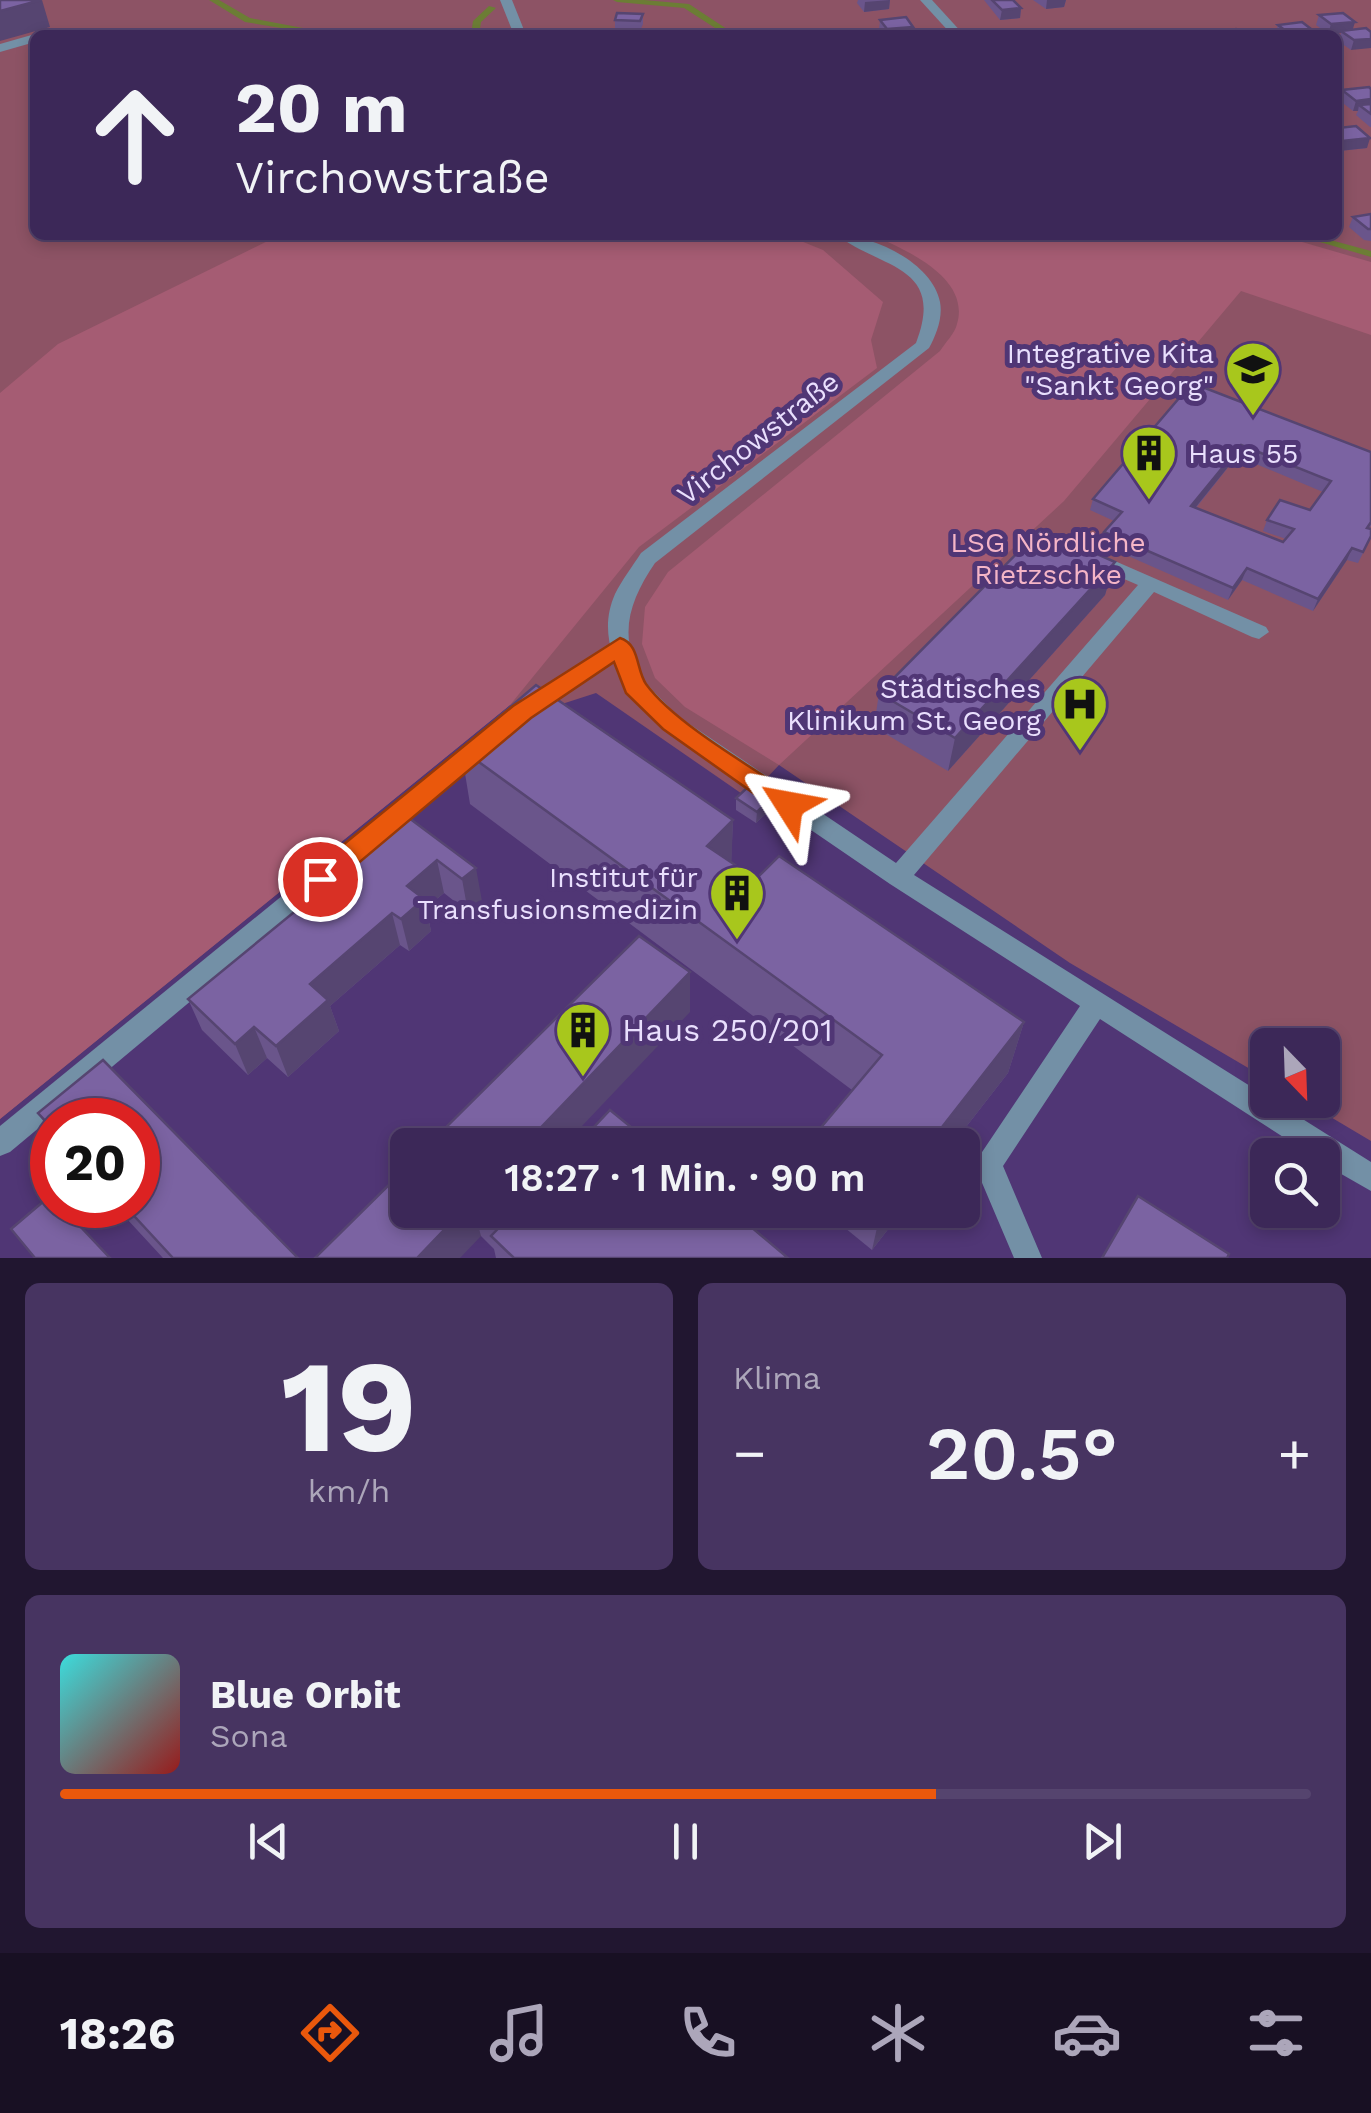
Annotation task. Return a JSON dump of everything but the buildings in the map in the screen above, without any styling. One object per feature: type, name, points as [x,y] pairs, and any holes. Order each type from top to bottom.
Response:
[{"type":"street","points":[[926,0],[953,30]]},
{"type":"street","points":[[507,7],[518,30]]},
{"type":"street","points":[[0,48],[30,39]]},
{"type":"street","name":"Virchowstraße","points":[[855,240],[899,260],[920,278],[933,298],[935,322],[923,346],[648,558],[622,604],[620,646],[634,687],[671,723],[898,877],[1371,1178]]},
{"type":"street","points":[[1092,557],[1258,632]]},
{"type":"street","points":[[898,877],[1150,584]]},
{"type":"street","points":[[0,1143],[522,712],[620,646]]},
{"type":"street","points":[[1028,1258],[988,1164],[1096,1003]]},
{"type":"green space","name":"LSG Nördliche Rietzschke","points":[[0,0],[1371,0],[1371,1141],[1332,1118],[1340,1118],[1340,1028],[1250,1028],[1250,1069],[1070,963],[779,765],[748,798],[596,693],[565,703],[539,724],[510,705],[0,1119]]},
{"type":"shaded area","points":[[270,240],[798,240],[823,250],[883,302],[871,340],[877,368],[639,547],[510,705],[0,1119],[0,393],[58,344]]},
{"type":"shaded area","points":[[883,240],[1295,240],[1371,262],[1371,335],[1241,291],[1064,501],[779,765],[685,707],[655,678],[642,644],[645,607],[668,572],[940,351],[957,324],[959,307],[954,292],[932,267]]},
{"type":"waterway","points":[[213,0],[248,20],[307,30]]},
{"type":"waterway","points":[[617,0],[686,6],[724,30]]},
{"type":"waterway","points":[[476,30],[477,21],[492,8]]},
{"type":"waterway","points":[[1319,240],[1371,254]]},
{"type":"place","name":"Integrative Kita \"Sankt Georg\"","points":[[1253,418]]},
{"type":"place","name":"Haus 55","points":[[1149,502]]},
{"type":"place","name":"Städtisches Klinikum St. Georg","points":[[1080,753]]},
{"type":"place","name":"Institut für Transfusionsmedizin","points":[[737,942]]},
{"type":"place","name":"Haus 250/201","points":[[583,1079]]},
{"type":"route","points":[[320,879],[522,712],[620,646],[634,687],[671,723],[789,805]]}]
